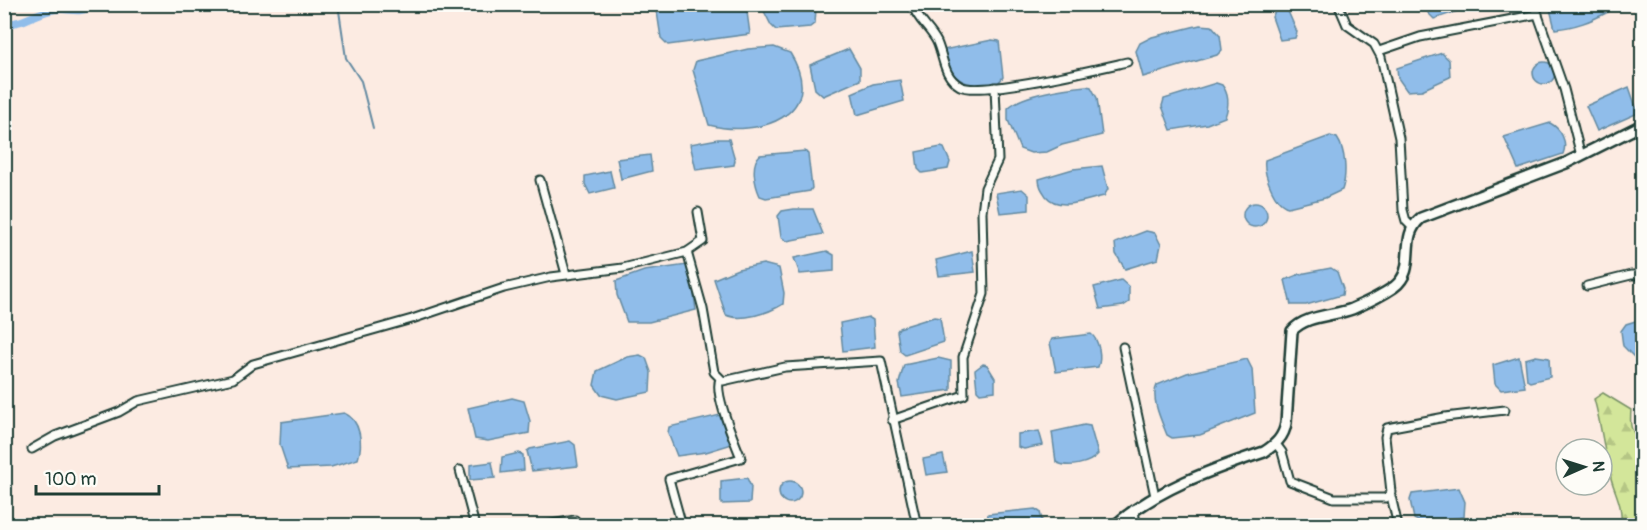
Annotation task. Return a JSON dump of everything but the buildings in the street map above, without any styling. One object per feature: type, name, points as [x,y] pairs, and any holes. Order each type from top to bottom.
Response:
[{"type":"main road","points":[[1114,525],[1155,496],[1207,472],[1264,452],[1276,444],[1283,434],[1286,423],[1292,331],[1299,324],[1359,306],[1401,281],[1408,268],[1407,243],[1412,227],[1421,218],[1581,156],[1642,125]]},
{"type":"street","points":[[912,4],[922,24],[937,42],[947,73],[953,81],[965,88],[995,87],[1127,62]]},
{"type":"street","points":[[1338,4],[1347,25],[1365,36],[1379,51],[1399,138],[1403,210],[1406,221],[1412,227]]},
{"type":"street","points":[[1534,4],[1560,78],[1581,156]]},
{"type":"street","points":[[1379,51],[1420,37],[1538,14]]},
{"type":"street","points":[[892,420],[964,395],[963,357],[984,294],[982,212],[985,188],[998,160],[995,87]]},
{"type":"street","points":[[540,180],[566,274]]},
{"type":"street","points":[[32,449],[55,436],[119,412],[138,401],[233,379],[253,364],[412,319],[504,288],[566,274],[579,275],[623,268],[687,252],[703,241],[698,212]]},
{"type":"street","points":[[687,252],[703,309],[714,372],[723,381],[785,367],[844,361],[881,361],[916,525]]},
{"type":"street","points":[[1587,286],[1642,275]]},
{"type":"street","points":[[1123,347],[1155,496]]},
{"type":"street","points":[[682,525],[669,479],[741,458],[723,410],[717,384],[720,379]]},
{"type":"street","points":[[1398,525],[1391,496],[1385,437],[1387,428],[1445,417],[1505,410]]},
{"type":"street","points":[[1276,444],[1282,452],[1290,481],[1334,498],[1391,496]]},
{"type":"street","points":[[460,471],[475,525]]},
{"type":"street","points":[[1134,509],[1136,525]]},
{"type":"street","points":[[540,525],[575,520]]},
{"type":"green space","points":[[1603,393],[1631,410],[1633,431],[1642,439],[1642,525],[1621,525],[1619,503],[1614,487],[1614,437],[1602,437],[1594,399]]},
{"type":"water","points":[[1476,4],[1434,19],[1428,13],[1427,5]]},
{"type":"water","points":[[1609,4],[1608,12],[1596,18],[1577,25],[1555,29],[1549,5]]},
{"type":"water","points":[[656,5],[746,5],[750,34],[668,45],[661,38]]},
{"type":"water","points":[[769,5],[812,5],[816,9],[815,23],[810,27],[776,30],[764,11]]},
{"type":"water","points":[[1287,9],[1297,32],[1295,38],[1280,40],[1272,17],[1276,10]]},
{"type":"water","points":[[1200,25],[1212,26],[1220,35],[1222,50],[1217,55],[1143,77],[1136,51],[1140,43],[1152,37]]},
{"type":"water","points":[[992,40],[999,41],[1003,77],[1001,80],[991,85],[974,84],[966,83],[955,76],[947,65],[943,50]]},
{"type":"water","points":[[774,47],[790,53],[800,75],[801,93],[794,107],[782,118],[766,125],[728,128],[709,125],[693,70],[696,61],[748,49]]},
{"type":"water","points":[[849,49],[860,68],[860,80],[823,96],[815,89],[810,65]]},
{"type":"water","points":[[1442,53],[1449,60],[1450,77],[1422,90],[1407,91],[1398,78],[1397,68]]},
{"type":"water","points":[[1544,62],[1552,65],[1555,73],[1552,81],[1544,84],[1536,81],[1533,73],[1536,65]]},
{"type":"water","points":[[900,80],[904,101],[857,115],[852,93],[873,84]]},
{"type":"water","points":[[1216,83],[1222,85],[1227,96],[1225,117],[1207,124],[1171,130],[1162,106],[1164,99]]},
{"type":"water","points":[[1091,87],[1097,98],[1102,135],[1062,145],[1047,152],[1031,153],[1020,149],[1008,120],[1008,108],[1034,95]]},
{"type":"water","points":[[1629,87],[1638,113],[1597,131],[1586,106]]},
{"type":"water","points":[[1550,123],[1562,136],[1565,145],[1563,154],[1518,169],[1504,137]]},
{"type":"water","points":[[1330,136],[1337,138],[1344,156],[1345,170],[1342,190],[1325,198],[1288,207],[1283,205],[1270,187],[1265,160]]},
{"type":"water","points":[[729,139],[735,160],[734,165],[696,170],[690,144]]},
{"type":"water","points":[[944,148],[950,162],[948,169],[922,173],[918,169],[916,152]]},
{"type":"water","points":[[805,151],[808,154],[812,188],[810,191],[766,198],[760,196],[754,169],[760,155]]},
{"type":"water","points":[[650,155],[652,171],[621,179],[617,159]]},
{"type":"water","points":[[1102,166],[1108,189],[1104,196],[1073,204],[1058,203],[1051,201],[1040,186],[1039,179],[1073,169]]},
{"type":"water","points":[[610,171],[614,188],[590,194],[585,184],[585,176]]},
{"type":"water","points":[[1022,189],[1029,195],[1029,210],[1000,213],[996,193]]},
{"type":"water","points":[[1255,203],[1260,204],[1266,210],[1266,220],[1260,226],[1255,227],[1250,226],[1244,220],[1243,215],[1244,210],[1250,204]]},
{"type":"water","points":[[813,209],[823,234],[787,241],[781,237],[778,216],[782,211]]},
{"type":"water","points":[[1146,231],[1155,233],[1161,245],[1158,259],[1125,269],[1116,254],[1115,243]]},
{"type":"water","points":[[827,251],[834,255],[834,271],[800,274],[794,258]]},
{"type":"water","points":[[972,251],[975,272],[939,276],[936,260]]},
{"type":"water","points":[[763,264],[779,268],[784,293],[783,304],[755,316],[739,318],[726,315],[714,279],[738,269]]},
{"type":"water","points":[[687,265],[696,310],[649,322],[627,322],[617,295],[616,281],[644,271]]},
{"type":"water","points":[[1331,268],[1337,272],[1343,289],[1342,295],[1306,305],[1291,305],[1285,280],[1300,274]]},
{"type":"water","points":[[1121,280],[1129,287],[1129,302],[1123,306],[1100,309],[1094,287]]},
{"type":"water","points":[[868,317],[873,320],[875,347],[843,351],[840,323]]},
{"type":"water","points":[[934,317],[940,318],[944,342],[905,355],[900,351],[897,331],[899,328]]},
{"type":"water","points":[[1642,319],[1642,354],[1635,358],[1623,346],[1621,331],[1626,324]]},
{"type":"water","points":[[1091,334],[1099,349],[1098,367],[1056,372],[1050,343],[1052,339]]},
{"type":"water","points":[[640,355],[646,358],[651,372],[650,392],[617,399],[601,395],[594,385],[597,371],[627,357]]},
{"type":"water","points":[[1536,356],[1549,358],[1550,377],[1530,382],[1527,380],[1525,359]]},
{"type":"water","points":[[1519,357],[1525,387],[1501,390],[1495,384],[1493,365]]},
{"type":"water","points":[[938,358],[951,361],[951,390],[902,397],[899,383],[904,365]]},
{"type":"water","points":[[1247,359],[1252,369],[1255,413],[1200,435],[1172,438],[1167,435],[1156,403],[1157,385],[1187,373]]},
{"type":"water","points":[[983,364],[987,365],[995,378],[995,391],[980,393],[977,390],[975,370]]},
{"type":"water","points":[[512,398],[524,401],[530,421],[529,433],[488,441],[475,439],[468,408]]},
{"type":"water","points":[[344,413],[354,421],[359,433],[358,459],[331,467],[288,469],[280,445],[281,422]]},
{"type":"water","points":[[720,415],[730,438],[729,445],[706,452],[677,456],[668,433],[669,427]]},
{"type":"water","points":[[1084,425],[1090,426],[1098,454],[1078,464],[1066,465],[1056,462],[1052,432]]},
{"type":"water","points":[[1039,431],[1043,445],[1024,449],[1018,447],[1018,434]]},
{"type":"water","points":[[570,441],[575,445],[578,466],[532,471],[527,451]]},
{"type":"water","points":[[519,453],[523,455],[524,470],[501,473],[502,457]]},
{"type":"water","points":[[943,455],[947,472],[926,475],[923,459]]},
{"type":"water","points":[[492,462],[495,478],[470,480],[470,465]]},
{"type":"water","points":[[747,478],[751,487],[750,503],[721,504],[721,481]]},
{"type":"water","points":[[790,481],[798,484],[801,492],[798,500],[790,503],[782,500],[779,492],[782,484]]},
{"type":"water","points":[[1459,488],[1465,502],[1464,517],[1422,523],[1414,519],[1410,500],[1412,494]]},
{"type":"water","points":[[1035,509],[1040,512],[1043,525],[987,525],[988,514]]},
{"type":"waterway","points":[[4,24],[18,22],[55,9],[83,10],[92,4]]},
{"type":"waterway","points":[[338,4],[346,58],[361,81],[373,128]]}]
